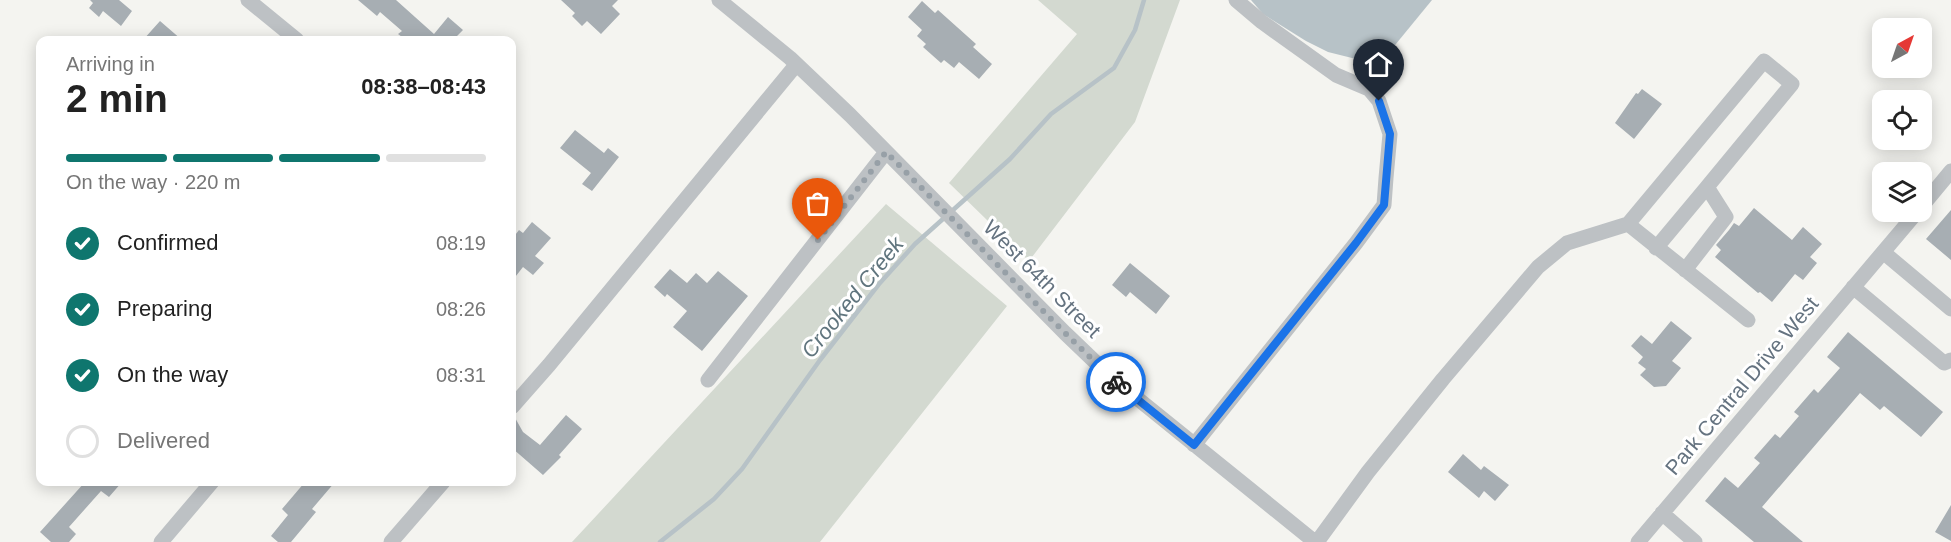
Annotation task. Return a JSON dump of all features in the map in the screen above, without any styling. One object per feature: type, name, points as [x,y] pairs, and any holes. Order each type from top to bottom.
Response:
[{"type":"street","points":[[248,0],[292,36]]},
{"type":"street","name":"West 64th Street","points":[[719,0],[796,65],[850,115],[1112,378],[1316,542]]},
{"type":"street","points":[[1194,445],[1384,205],[1390,134],[1379,101],[1369,88],[1336,75],[1262,22],[1236,0]]},
{"type":"street","points":[[1316,542],[1368,472],[1443,379],[1538,267],[1567,243],[1628,224],[1764,61],[1792,84],[1656,248]]},
{"type":"street","points":[[516,402],[796,65]]},
{"type":"street","points":[[708,380],[886,152]]},
{"type":"street","points":[[1932,194],[1951,171]]},
{"type":"street","points":[[1685,270],[1726,218],[1707,187]]},
{"type":"street","name":"Park Central Drive West","points":[[1638,542],[1908,222]]},
{"type":"street","points":[[1628,224],[1748,320]]},
{"type":"street","points":[[1882,252],[1951,309]]},
{"type":"street","points":[[1853,286],[1944,363],[1951,360]]},
{"type":"street","points":[[161,542],[209,486]]},
{"type":"street","points":[[391,542],[440,486]]},
{"type":"street","points":[[1662,513],[1695,542]]},
{"type":"shaded area","points":[[1038,0],[1180,0],[1135,122],[1029,261],[949,183],[1077,34]]},
{"type":"shaded area","points":[[1251,0],[1432,0],[1391,50],[1364,61],[1328,52],[1306,41],[1263,14]]},
{"type":"shaded area","points":[[886,204],[1007,306],[820,542],[572,542]]},
{"type":"building","points":[[90,0],[119,0],[132,11],[121,26],[103,11],[99,17],[89,8],[93,3]]},
{"type":"building","points":[[358,0],[396,0],[434,34],[448,17],[463,30],[457,36],[401,36],[398,34],[402,31],[380,12],[377,16]]},
{"type":"building","points":[[561,0],[618,0],[612,6],[620,14],[601,34],[587,21],[582,26],[572,16],[575,13]]},
{"type":"building","points":[[922,1],[935,13],[938,10],[976,44],[973,47],[992,64],[979,79],[959,62],[954,68],[944,60],[941,63],[923,47],[926,44],[917,36],[922,30],[908,17]]},
{"type":"building","points":[[160,21],[177,36],[147,36]]},
{"type":"building","points":[[1642,89],[1662,104],[1634,139],[1615,123],[1636,93],[1638,94]]},
{"type":"building","points":[[575,130],[604,153],[608,148],[619,157],[592,191],[582,184],[591,173],[560,148]]},
{"type":"building","points":[[1754,208],[1792,240],[1803,227],[1822,244],[1810,257],[1817,263],[1803,280],[1795,274],[1772,302],[1715,257],[1721,250],[1716,245],[1734,223],[1739,226]]},
{"type":"building","points":[[1951,210],[1951,260],[1926,239]]},
{"type":"building","points":[[532,222],[551,238],[535,256],[544,263],[533,275],[523,267],[516,276],[516,234],[519,230],[523,233]]},
{"type":"building","points":[[1130,263],[1170,296],[1156,314],[1130,292],[1126,297],[1112,285]]},
{"type":"building","points":[[670,269],[687,283],[696,273],[707,283],[718,271],[748,296],[702,351],[673,327],[687,311],[667,294],[665,297],[654,287]]},
{"type":"building","points":[[1671,321],[1692,338],[1672,361],[1681,368],[1666,386],[1654,387],[1640,375],[1646,369],[1638,363],[1643,357],[1631,346],[1641,335],[1652,344]]},
{"type":"building","points":[[1848,332],[1943,412],[1921,437],[1884,406],[1880,410],[1860,393],[1762,507],[1803,542],[1754,542],[1705,501],[1725,477],[1738,488],[1760,463],[1754,458],[1775,434],[1780,438],[1799,416],[1794,412],[1814,389],[1818,393],[1840,368],[1827,357]]},
{"type":"building","points":[[566,415],[582,429],[559,455],[561,457],[543,475],[516,451],[516,420],[523,432],[540,445]]},
{"type":"building","points":[[1463,454],[1481,470],[1484,466],[1509,485],[1495,501],[1484,491],[1479,498],[1448,472]]},
{"type":"building","points":[[81,486],[119,486],[109,497],[101,491],[69,527],[76,534],[69,542],[51,542],[40,532]]},
{"type":"building","points":[[302,486],[332,486],[312,509],[316,512],[291,542],[278,542],[271,536],[288,515],[282,509]]},
{"type":"building","points":[[1951,505],[1951,541],[1935,532]]},
{"type":"waterway","name":"Crooked Creek","points":[[660,542],[714,499],[742,469],[820,360],[879,284],[915,244],[1010,159],[1051,114],[1114,68],[1135,30],[1144,0]]},
{"type":"way so far","points":[[818,240],[886,152],[1116,382]]},
{"type":"route","points":[[1116,382],[1194,445],[1384,205],[1390,134],[1379,101]]}]
